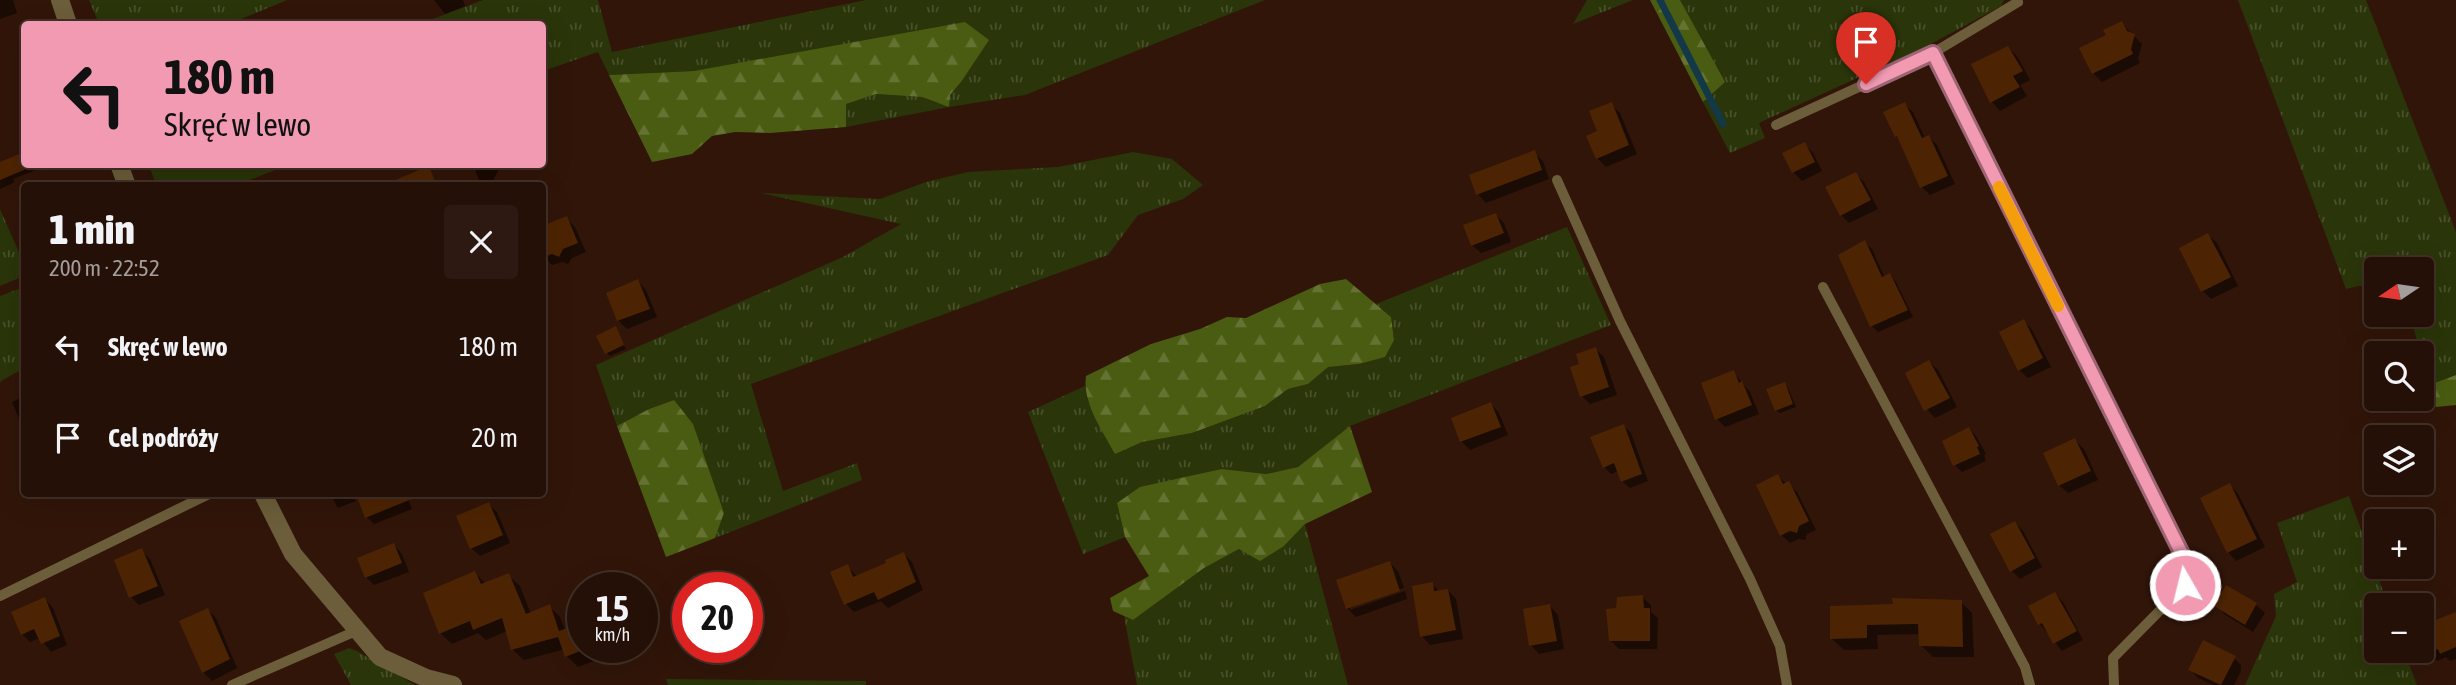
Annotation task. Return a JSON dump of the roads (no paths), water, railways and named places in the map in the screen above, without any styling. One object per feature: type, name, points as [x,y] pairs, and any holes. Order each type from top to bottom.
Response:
[{"type":"street","points":[[60,0],[67,21]]},
{"type":"street","points":[[264,497],[293,554],[380,657],[426,678],[453,685]]},
{"type":"lane","points":[[1776,125],[1933,53],[2018,2],[2017,0]]},
{"type":"lane","points":[[1933,53],[2184,558],[2185,585],[2113,658],[2114,685]]},
{"type":"lane","points":[[1558,180],[1620,321],[1750,579],[1780,646],[1787,685]]},
{"type":"lane","points":[[1823,287],[2025,667],[2030,685]]},
{"type":"lane","points":[[0,596],[203,497]]},
{"type":"lane","points":[[232,685],[356,631]]},
{"type":"waterway","points":[[1660,0],[1723,124]]}]
